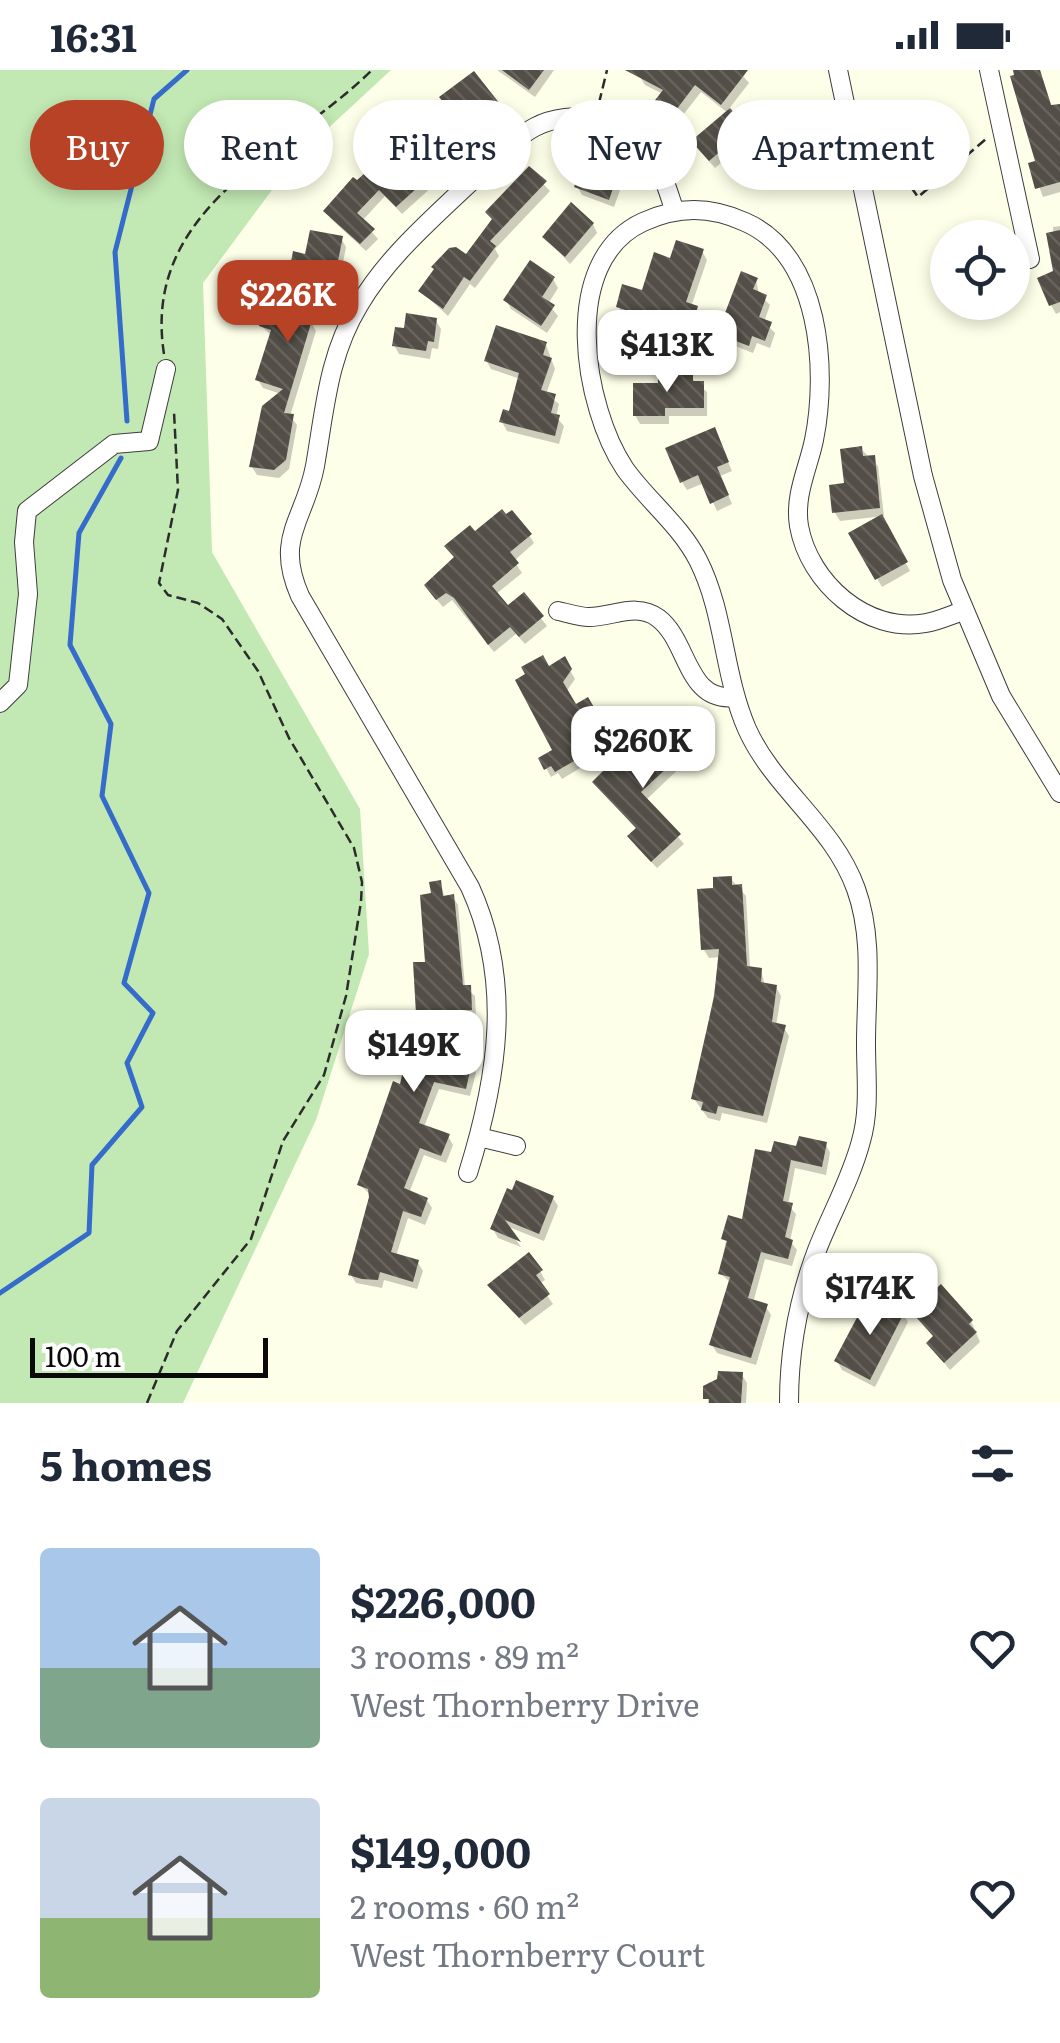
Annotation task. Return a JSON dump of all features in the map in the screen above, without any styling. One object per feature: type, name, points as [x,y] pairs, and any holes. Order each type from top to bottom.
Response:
[{"type":"street","points":[[838,70],[923,476],[963,611],[1001,696],[1060,793]]},
{"type":"street","points":[[989,70],[1022,220]]},
{"type":"street","points":[[468,1172],[497,1052],[498,1010],[481,914],[292,579],[290,531],[314,468],[317,436],[338,345],[383,270],[409,240],[533,128],[551,120]]},
{"type":"street","points":[[666,190],[674,210]]},
{"type":"street","points":[[789,1403],[792,1339],[802,1294],[862,1138],[868,1094],[866,932],[857,891],[840,854],[763,759],[734,697],[720,618],[699,562],[678,529],[627,471],[609,440],[594,401],[586,352],[594,283],[608,254],[635,226],[674,210],[719,211],[754,226],[778,246],[800,282],[818,337],[821,392],[814,443],[800,489],[799,525],[812,567],[834,594],[862,612],[891,622],[923,624],[963,611]]},
{"type":"street","points":[[0,703],[18,685],[28,594],[24,542],[27,511],[114,444],[149,441],[166,369]]},
{"type":"street","points":[[558,611],[587,618],[640,610],[656,617],[667,627],[702,691],[722,699],[734,697]]},
{"type":"street","points":[[479,1136],[516,1146]]},
{"type":"path","points":[[166,369],[161,316],[166,293],[202,214],[249,165],[342,100],[372,70]]},
{"type":"path","points":[[600,100],[607,70]]},
{"type":"path","points":[[970,152],[1002,125]]},
{"type":"path","points":[[147,1403],[178,1331],[251,1240],[282,1141],[324,1075],[346,996],[362,882],[354,848],[240,643],[212,612],[168,595],[159,583],[180,464],[172,401]]},
{"type":"green space","points":[[0,70],[391,70],[359,100],[353,100],[353,105],[333,124],[333,100],[184,100],[184,190],[272,190],[203,283],[212,552],[360,809],[369,954],[316,1120],[183,1403],[0,1403]]},
{"type":"building","points":[[502,70],[544,70],[529,90]]},
{"type":"building","points":[[625,70],[748,70],[725,100],[717,102],[695,85],[684,100],[655,100],[663,90]]},
{"type":"building","points":[[1013,70],[1040,70],[1051,105],[1060,104],[1060,182],[1035,189],[1028,163],[1035,161],[1010,76],[1014,75]]},
{"type":"building","points":[[474,71],[497,100],[441,100],[439,97]]},
{"type":"building","points":[[717,119],[717,154],[709,161],[697,148],[697,136]]},
{"type":"building","points":[[531,168],[547,181],[490,241],[496,246],[470,281],[464,277],[443,309],[418,291],[434,269],[431,267],[449,248],[456,247],[466,254],[492,219],[485,212],[506,190],[531,190]]},
{"type":"building","points":[[353,177],[353,190],[379,190],[357,213],[375,229],[360,244],[323,211]]},
{"type":"building","points":[[379,190],[415,190],[396,207]]},
{"type":"building","points":[[582,190],[612,190],[609,200]]},
{"type":"building","points":[[571,202],[594,223],[565,257],[542,237]]},
{"type":"building","points":[[310,230],[343,236],[334,281],[307,276],[295,315],[312,320],[284,413],[294,414],[286,460],[274,470],[249,467],[262,406],[283,389],[255,380],[271,330],[259,326],[272,280],[287,284],[293,251],[305,254]]},
{"type":"building","points":[[1060,230],[1060,302],[1049,306],[1037,278],[1053,271],[1046,233]]},
{"type":"building","points":[[676,240],[704,249],[686,302],[698,306],[685,351],[642,339],[649,317],[616,307],[622,284],[642,290],[654,252],[670,258]]},
{"type":"building","points":[[530,260],[555,277],[542,297],[555,305],[541,326],[503,300]]},
{"type":"building","points":[[741,271],[758,278],[753,289],[767,295],[759,317],[772,322],[765,341],[752,336],[749,346],[717,334]]},
{"type":"building","points":[[406,313],[437,318],[434,342],[428,341],[426,351],[392,346],[395,327],[404,328]]},
{"type":"building","points":[[496,325],[547,342],[543,355],[552,358],[541,390],[556,394],[551,413],[560,415],[555,436],[499,422],[503,409],[509,411],[519,373],[484,361]]},
{"type":"building","points":[[658,375],[693,375],[693,381],[704,381],[704,408],[665,408],[665,416],[633,416],[633,383],[658,383]]},
{"type":"building","points":[[715,427],[729,462],[717,467],[729,495],[710,504],[698,475],[680,483],[665,448]]},
{"type":"building","points":[[862,446],[863,456],[875,455],[880,508],[832,513],[829,485],[844,483],[840,449]]},
{"type":"building","points":[[502,509],[506,514],[512,510],[532,534],[510,552],[519,563],[492,586],[508,605],[524,592],[544,616],[519,637],[510,627],[488,645],[454,598],[446,593],[436,600],[424,585],[454,557],[444,546],[470,525],[475,531]]},
{"type":"building","points":[[882,514],[908,562],[875,580],[848,533]]},
{"type":"building","points":[[543,655],[549,666],[565,656],[572,669],[563,682],[576,704],[588,697],[595,709],[589,712],[595,721],[576,732],[588,753],[555,772],[551,766],[544,770],[538,758],[552,750],[515,680],[525,674],[521,667]]},
{"type":"building","points":[[663,724],[686,750],[641,792],[681,834],[651,862],[627,836],[636,828],[592,782],[612,762],[620,765]]},
{"type":"building","points":[[732,876],[732,885],[742,884],[747,966],[762,968],[761,982],[777,985],[772,1022],[786,1025],[763,1116],[718,1106],[716,1114],[701,1110],[703,1102],[691,1099],[714,997],[719,949],[701,950],[697,889],[713,888],[713,877]]},
{"type":"building","points":[[441,880],[443,896],[454,894],[463,985],[471,985],[472,1010],[455,1011],[445,1056],[472,1062],[466,1089],[434,1082],[419,1123],[450,1134],[441,1156],[420,1148],[404,1188],[428,1198],[421,1217],[403,1211],[391,1252],[419,1260],[413,1282],[380,1272],[378,1280],[362,1279],[348,1275],[369,1197],[368,1189],[357,1185],[393,1081],[400,1084],[416,1014],[413,962],[425,962],[420,895],[431,893],[429,882]]},
{"type":"building","points":[[799,1136],[827,1142],[822,1167],[791,1160],[783,1201],[793,1203],[785,1237],[793,1240],[788,1259],[761,1252],[748,1298],[768,1304],[751,1358],[709,1345],[730,1277],[718,1274],[727,1241],[721,1239],[728,1215],[742,1219],[755,1149],[771,1152],[774,1141],[796,1146]]},
{"type":"building","points":[[516,1180],[554,1196],[539,1234],[505,1220],[521,1242],[490,1229],[507,1188],[512,1190]]},
{"type":"building","points":[[529,1252],[543,1270],[536,1275],[550,1294],[519,1318],[487,1285]]},
{"type":"building","points":[[941,1284],[973,1320],[969,1324],[977,1332],[944,1363],[926,1343],[933,1336],[906,1306],[923,1290],[928,1296]]},
{"type":"building","points":[[876,1297],[905,1311],[870,1380],[834,1361],[862,1308],[869,1311]]},
{"type":"building","points":[[718,1371],[743,1372],[741,1403],[709,1403],[709,1399],[703,1399],[703,1386],[717,1379]]},
{"type":"waterway","points":[[127,421],[115,252],[154,99],[187,70]]},
{"type":"waterway","points":[[0,1293],[89,1233],[92,1165],[142,1107],[127,1063],[153,1013],[124,983],[149,893],[102,796],[111,724],[70,645],[79,533],[121,458]]}]
